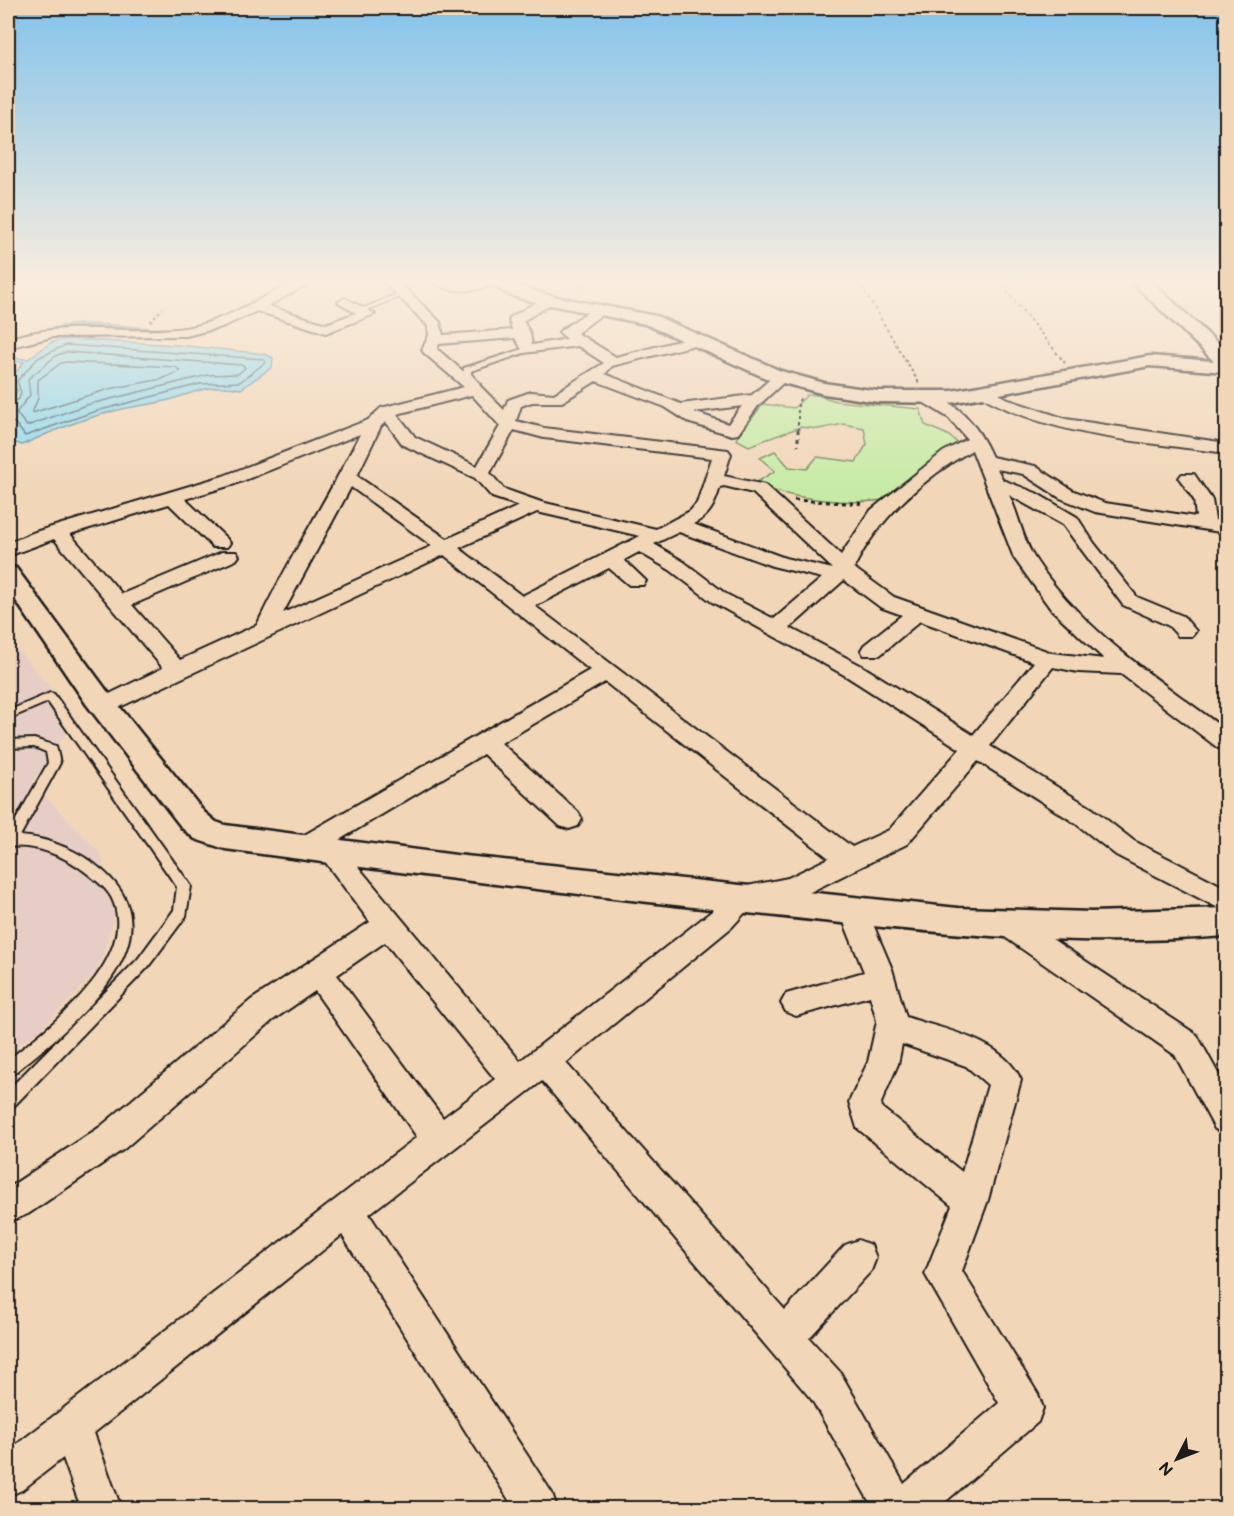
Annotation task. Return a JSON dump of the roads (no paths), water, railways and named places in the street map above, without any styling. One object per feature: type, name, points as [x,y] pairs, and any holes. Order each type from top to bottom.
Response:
[{"type":"street","points":[[432,353],[474,388],[507,423],[544,434],[722,454],[841,573],[887,602],[1048,659],[1078,665],[1126,667]]},
{"type":"street","points":[[597,353],[603,358],[615,362]]},
{"type":"street","points":[[480,474],[510,418],[514,403],[531,397],[556,399],[576,389],[591,375],[615,362],[650,353]]},
{"type":"street","points":[[726,353],[780,378],[808,385],[929,399],[984,392],[1150,361],[1227,367]]},
{"type":"street","points":[[591,375],[627,386],[680,408],[696,420],[732,430]]},
{"type":"street","points":[[520,605],[697,515],[706,504],[722,454],[736,421],[780,378]]},
{"type":"street","points":[[8,550],[57,532],[229,480],[381,417],[474,388]]},
{"type":"street","points":[[984,392],[1023,411],[1080,425],[1227,448]]},
{"type":"street","points":[[662,412],[757,399]]},
{"type":"street","points":[[929,399],[967,425],[986,461],[992,482],[1003,501],[1024,558],[1057,603],[1126,667],[1222,733]]},
{"type":"street","points":[[381,417],[409,441],[480,474],[498,492],[535,506],[650,540],[676,566],[719,598],[854,671],[1084,816],[1125,848],[1227,901]]},
{"type":"street","points":[[266,629],[283,591],[381,417]]},
{"type":"street","points":[[775,630],[841,573],[878,514],[888,504],[949,456],[977,441]]},
{"type":"street","points":[[986,461],[1029,470],[1066,494],[1101,508],[1227,527]]},
{"type":"street","points":[[348,477],[446,547],[850,860]]},
{"type":"street","points":[[1188,478],[1203,500],[1206,524]]},
{"type":"street","points":[[713,483],[724,481],[763,493]]},
{"type":"street","points":[[992,482],[1030,497],[1070,521],[1086,546],[1130,601],[1176,621],[1185,631]]},
{"type":"street","points":[[118,603],[225,550],[173,498]]},
{"type":"street","points":[[105,706],[177,670],[535,506]]},
{"type":"street","points":[[678,525],[779,562],[841,573]]},
{"type":"street","points":[[57,532],[177,670]]},
{"type":"street","points":[[612,560],[636,581]]},
{"type":"street","points":[[8,573],[169,791],[193,820],[206,831],[225,837],[456,868],[1008,925],[1139,927],[1227,922]]},
{"type":"street","points":[[872,650],[917,613]]},
{"type":"street","points":[[8,1476],[346,1210],[530,1071],[722,919],[742,897],[792,888],[898,837],[931,802],[973,747],[1048,659]]},
{"type":"street","points":[[317,850],[485,742],[606,671]]},
{"type":"street","points":[[485,742],[569,819]]},
{"type":"street","points":[[317,850],[784,1338],[826,1386],[895,1509]]},
{"type":"street","points":[[853,910],[881,980],[891,1026],[883,1064],[865,1102],[868,1117],[971,1200]]},
{"type":"street","points":[[16,1202],[112,1138],[262,1010],[387,925]]},
{"type":"street","points":[[1008,925],[1186,1045],[1227,1118]]},
{"type":"street","points":[[318,972],[439,1140]]},
{"type":"street","points":[[796,1003],[881,980]]},
{"type":"street","points":[[891,1026],[976,1055],[1005,1080],[971,1200],[943,1274],[1024,1408],[907,1509]]},
{"type":"street","points":[[346,1210],[537,1509]]},
{"type":"street","points":[[784,1338],[858,1258]]},
{"type":"street","points":[[72,1427],[101,1509]]},
{"type":"lane","points":[[474,388],[476,384],[468,375],[467,370],[520,353]]},
{"type":"lane","points":[[8,715],[50,697],[184,886],[181,912],[143,963],[8,1101]]},
{"type":"lane","points":[[8,744],[34,743],[52,749],[54,763],[9,841],[47,846],[75,857],[100,875],[120,901],[125,934],[106,975],[56,1029],[8,1069]]},
{"type":"water","points":[[37,353],[253,353],[265,354],[273,358],[272,367],[241,389],[221,387],[204,389],[162,402],[121,409],[56,430],[22,445],[13,442],[16,435],[11,427],[8,427],[8,402],[18,390],[8,385],[8,382],[24,362],[8,361],[12,358],[28,359]]}]
